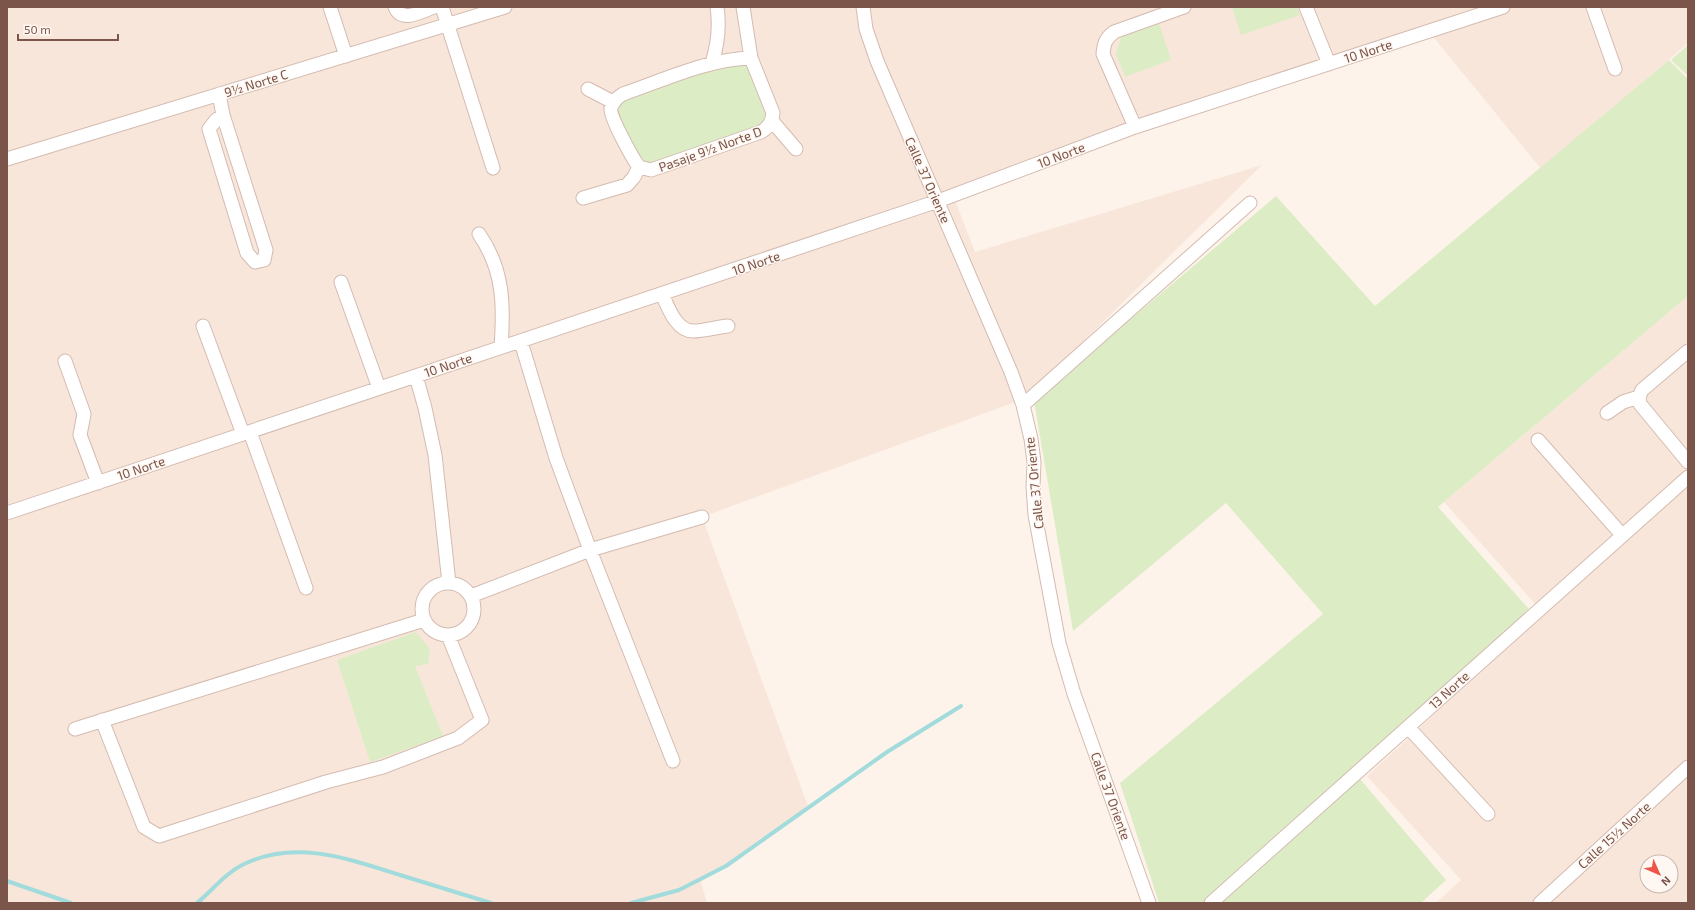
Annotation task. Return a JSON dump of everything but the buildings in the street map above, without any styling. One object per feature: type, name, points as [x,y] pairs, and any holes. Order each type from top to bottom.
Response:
[{"type":"street","points":[[330,7],[346,56]]},
{"type":"street","points":[[395,7],[401,16],[407,16],[434,7]]},
{"type":"street","points":[[442,7],[493,168]]},
{"type":"street","name":"9½ Norte C","points":[[7,159],[505,7]]},
{"type":"street","points":[[712,63],[720,22],[717,7]]},
{"type":"street","points":[[743,7],[750,58],[773,113],[772,121],[796,149]]},
{"type":"street","name":"Calle 37 Oriente","points":[[863,7],[866,29],[877,61],[1012,372],[1023,405],[1031,439],[1034,462],[1033,487],[1035,515],[1059,643],[1074,694],[1149,903]]},
{"type":"street","points":[[1135,127],[1103,54],[1104,44],[1107,38],[1114,32],[1184,7]]},
{"type":"street","points":[[1306,7],[1328,64]]},
{"type":"street","points":[[1593,7],[1615,69]]},
{"type":"street","name":"10 Norte","points":[[7,513],[938,201],[1135,127],[1496,8]]},
{"type":"street","points":[[639,167],[632,157],[611,114],[613,102],[623,94],[712,63],[733,58],[750,58]]},
{"type":"street","points":[[588,89],[613,102]]},
{"type":"street","points":[[219,94],[223,115],[266,250],[264,260],[255,262],[250,258],[209,129],[216,120],[223,115]]},
{"type":"street","name":"Pasaje 9½ Norte D","points":[[583,198],[627,185],[634,177],[639,167],[651,170],[761,132],[768,128],[772,121]]},
{"type":"street","points":[[219,159],[235,153]]},
{"type":"street","points":[[229,194],[247,188]]},
{"type":"street","points":[[1023,405],[1250,203]]},
{"type":"street","points":[[240,228],[257,221]]},
{"type":"street","points":[[479,234],[488,247],[494,260],[503,298],[501,347]]},
{"type":"street","points":[[341,282],[379,388]]},
{"type":"street","points":[[662,294],[677,322],[684,328],[692,331],[728,326]]},
{"type":"street","points":[[202,326],[246,433],[306,588]]},
{"type":"street","points":[[521,342],[556,458],[590,550],[673,761]]},
{"type":"street","points":[[1688,351],[1642,390],[1639,397],[1640,404],[1688,462]]},
{"type":"street","points":[[65,361],[84,414],[80,435],[98,482]]},
{"type":"street","points":[[416,376],[425,408],[435,455],[449,583]]},
{"type":"street","points":[[1607,413],[1623,402],[1639,397]]},
{"type":"street","points":[[1538,440],[1622,534]]},
{"type":"street","name":"13 Norte","points":[[1211,903],[1622,534],[1688,477]]},
{"type":"street","points":[[471,596],[590,550],[702,517]]},
{"type":"street","points":[[449,583],[459,585],[471,596],[474,605],[473,614],[470,622],[457,634],[448,635],[434,631],[424,620],[422,609],[424,599],[430,591],[438,585],[449,583]]},
{"type":"street","points":[[75,729],[424,620]]},
{"type":"street","points":[[102,720],[144,827],[159,836],[326,782],[383,767],[458,738],[482,720],[448,635]]},
{"type":"street","points":[[1408,727],[1488,814]]},
{"type":"street","name":"Calle 15½ Norte","points":[[1540,903],[1688,767]]},
{"type":"shaded area","points":[[7,7],[1688,7],[1688,43],[1542,170],[1426,28],[953,195],[975,252],[1262,165],[1026,398],[702,517],[809,809],[701,882],[707,903],[7,903]]},
{"type":"shaded area","points":[[1688,296],[1688,903],[1436,903],[1461,880],[1367,776],[1544,614],[1444,502]]},
{"type":"green space","points":[[1232,7],[1297,7],[1300,15],[1241,35]]},
{"type":"green space","points":[[1159,23],[1171,60],[1125,77],[1116,54],[1121,37]]},
{"type":"green space","points":[[1688,45],[1688,76],[1671,60]]},
{"type":"green space","points":[[751,58],[772,121],[644,169],[611,106],[617,98]]},
{"type":"green space","points":[[1669,60],[1688,79],[1688,296],[1438,507],[1529,609],[1203,903],[1159,903],[1120,783],[1323,614],[1226,503],[1073,631],[1034,401],[1276,196],[1375,306]]},
{"type":"green space","points":[[416,632],[430,649],[428,664],[415,666],[443,736],[370,762],[337,660]]},
{"type":"green space","points":[[1355,773],[1446,880],[1421,903],[1214,903]]},
{"type":"waterway","points":[[631,903],[679,890],[726,866],[887,752],[961,706]]},
{"type":"waterway","points":[[197,903],[231,872],[244,864],[264,857],[283,853],[303,852],[322,854],[361,863],[491,903]]},
{"type":"waterway","points":[[7,881],[71,903]]}]
